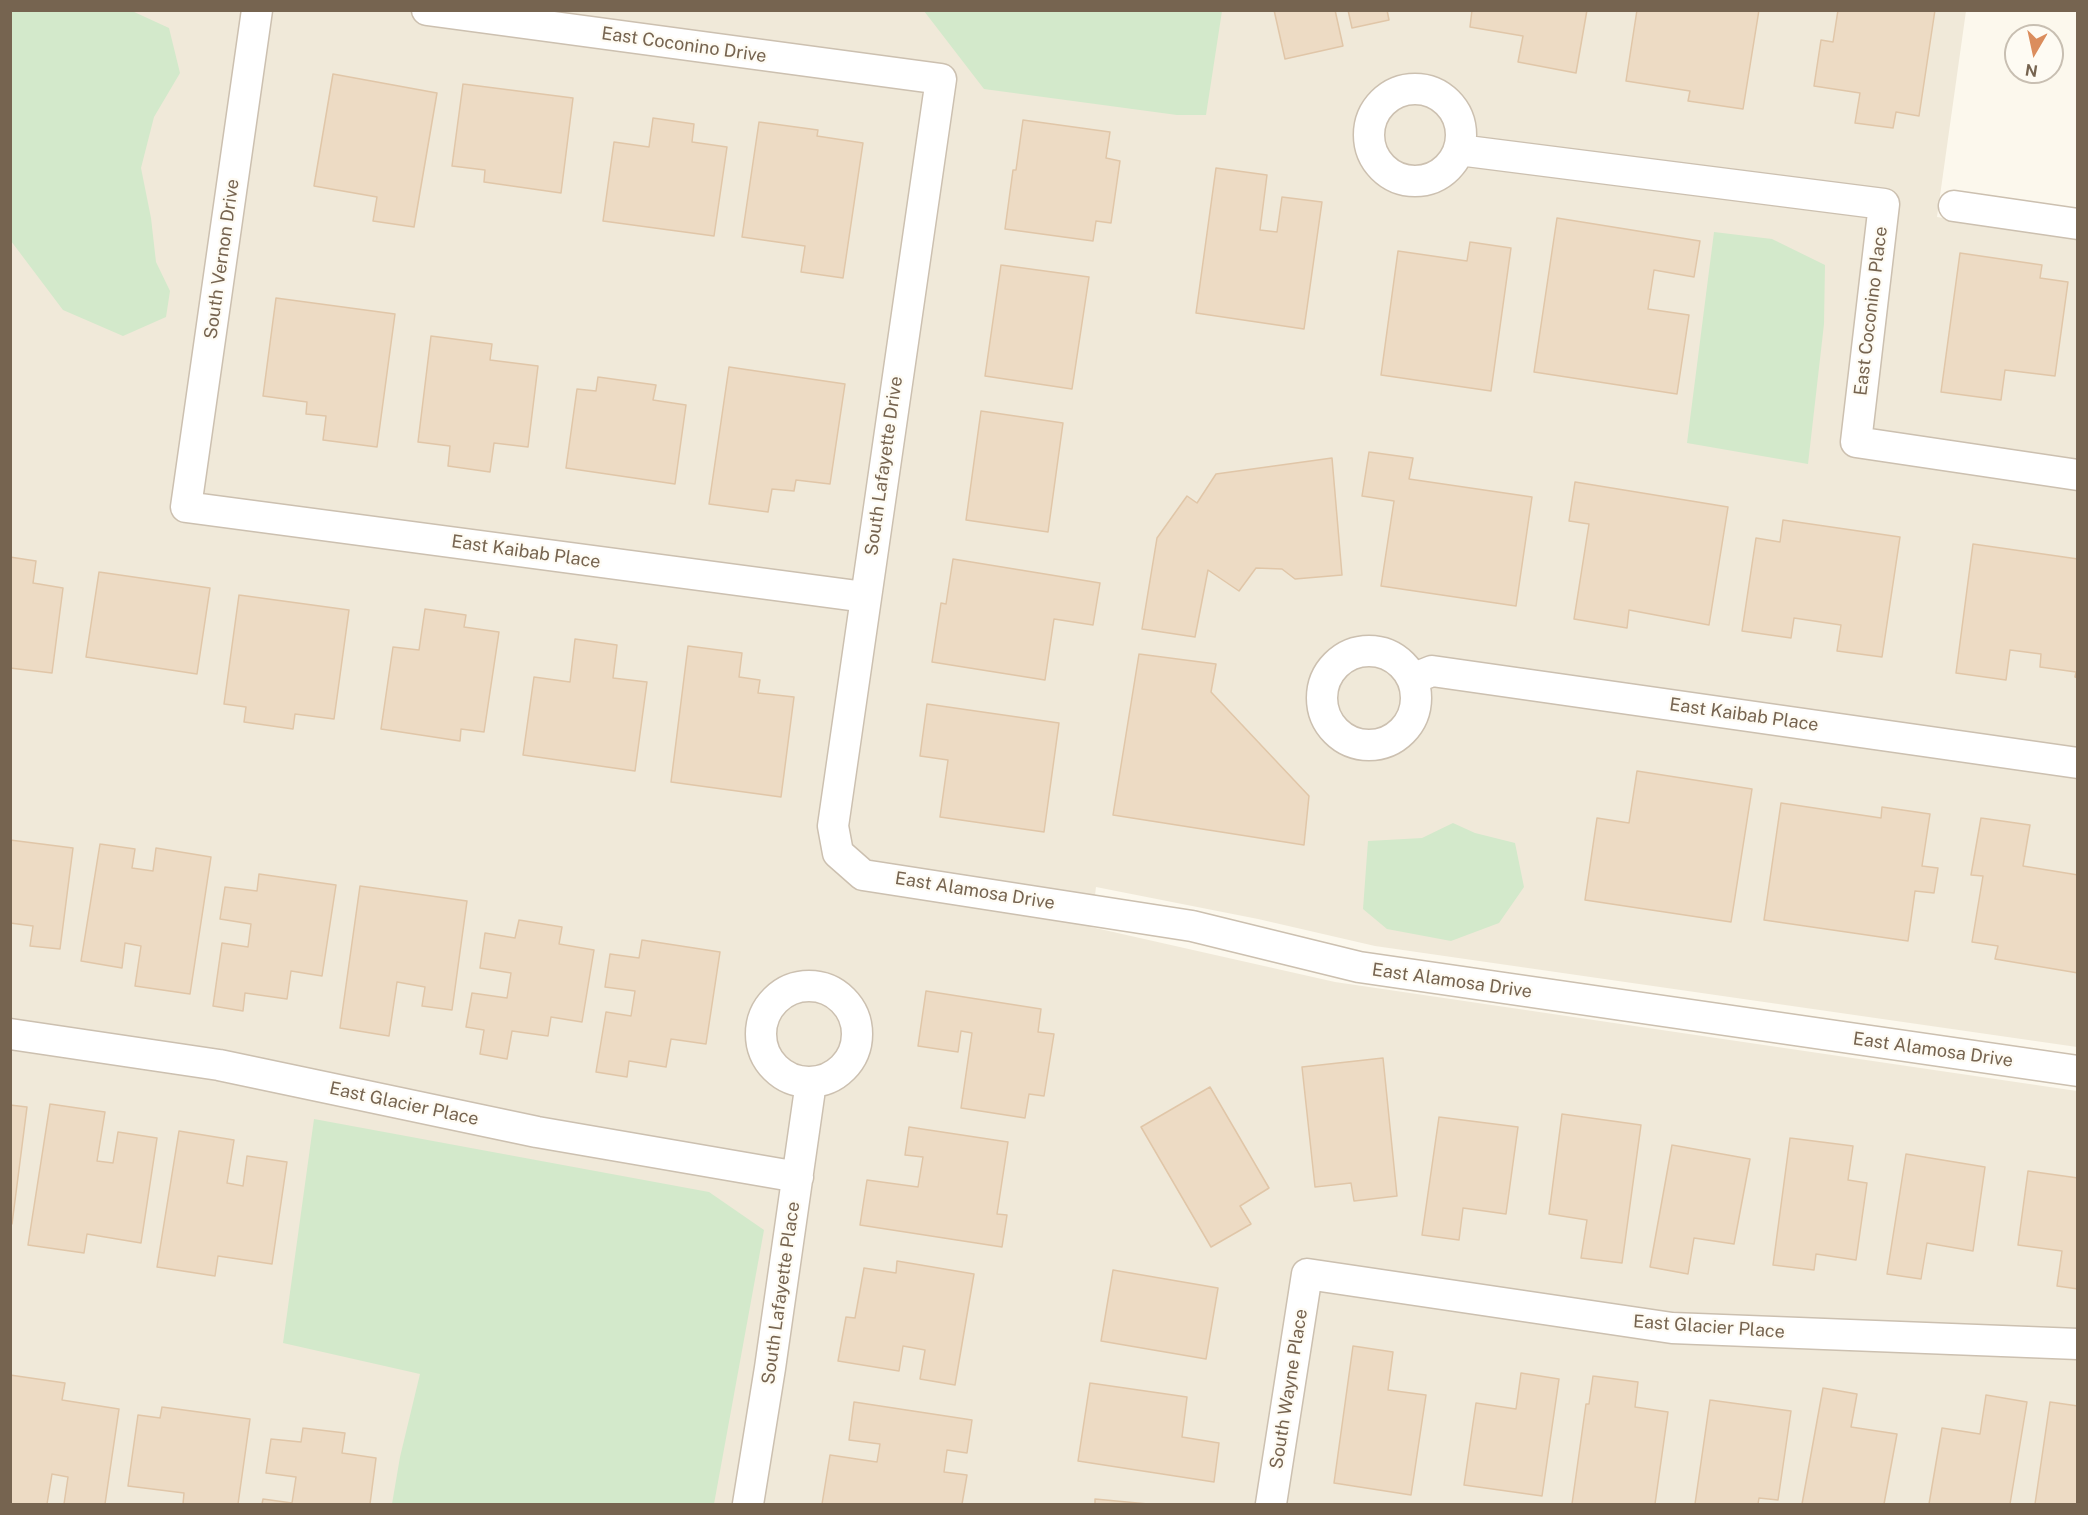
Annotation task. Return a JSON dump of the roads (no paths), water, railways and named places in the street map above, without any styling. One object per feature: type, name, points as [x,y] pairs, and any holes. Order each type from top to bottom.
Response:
[{"type":"street","name":"South Vernon Drive","points":[[186,507],[257,10]]},
{"type":"street","name":"East Coconino Drive","points":[[428,10],[941,79]]},
{"type":"street","name":"South Lafayette Drive","points":[[838,853],[833,826],[941,79]]},
{"type":"street","name":"East Coconino Place","points":[[1459,150],[1884,204],[1856,442],[2078,475]]},
{"type":"street","points":[[1954,206],[2078,224]]},
{"type":"street","name":"East Kaibab Place","points":[[186,507],[865,597]]},
{"type":"street","name":"East Kaibab Place","points":[[1412,680],[1432,671],[2078,763]]},
{"type":"street","name":"East Alamosa Drive","points":[[838,853],[864,874],[1192,926],[1359,967],[2078,1071]]},
{"type":"street","name":"East Glacier Place","points":[[10,1034],[219,1065],[537,1131],[798,1177]]},
{"type":"street","name":"South Lafayette Place","points":[[748,1504],[811,1082]]},
{"type":"street","name":"East Glacier Place","points":[[1307,1274],[1672,1328],[2078,1344]]},
{"type":"street","name":"South Wayne Place","points":[[1271,1504],[1307,1274]]}]
